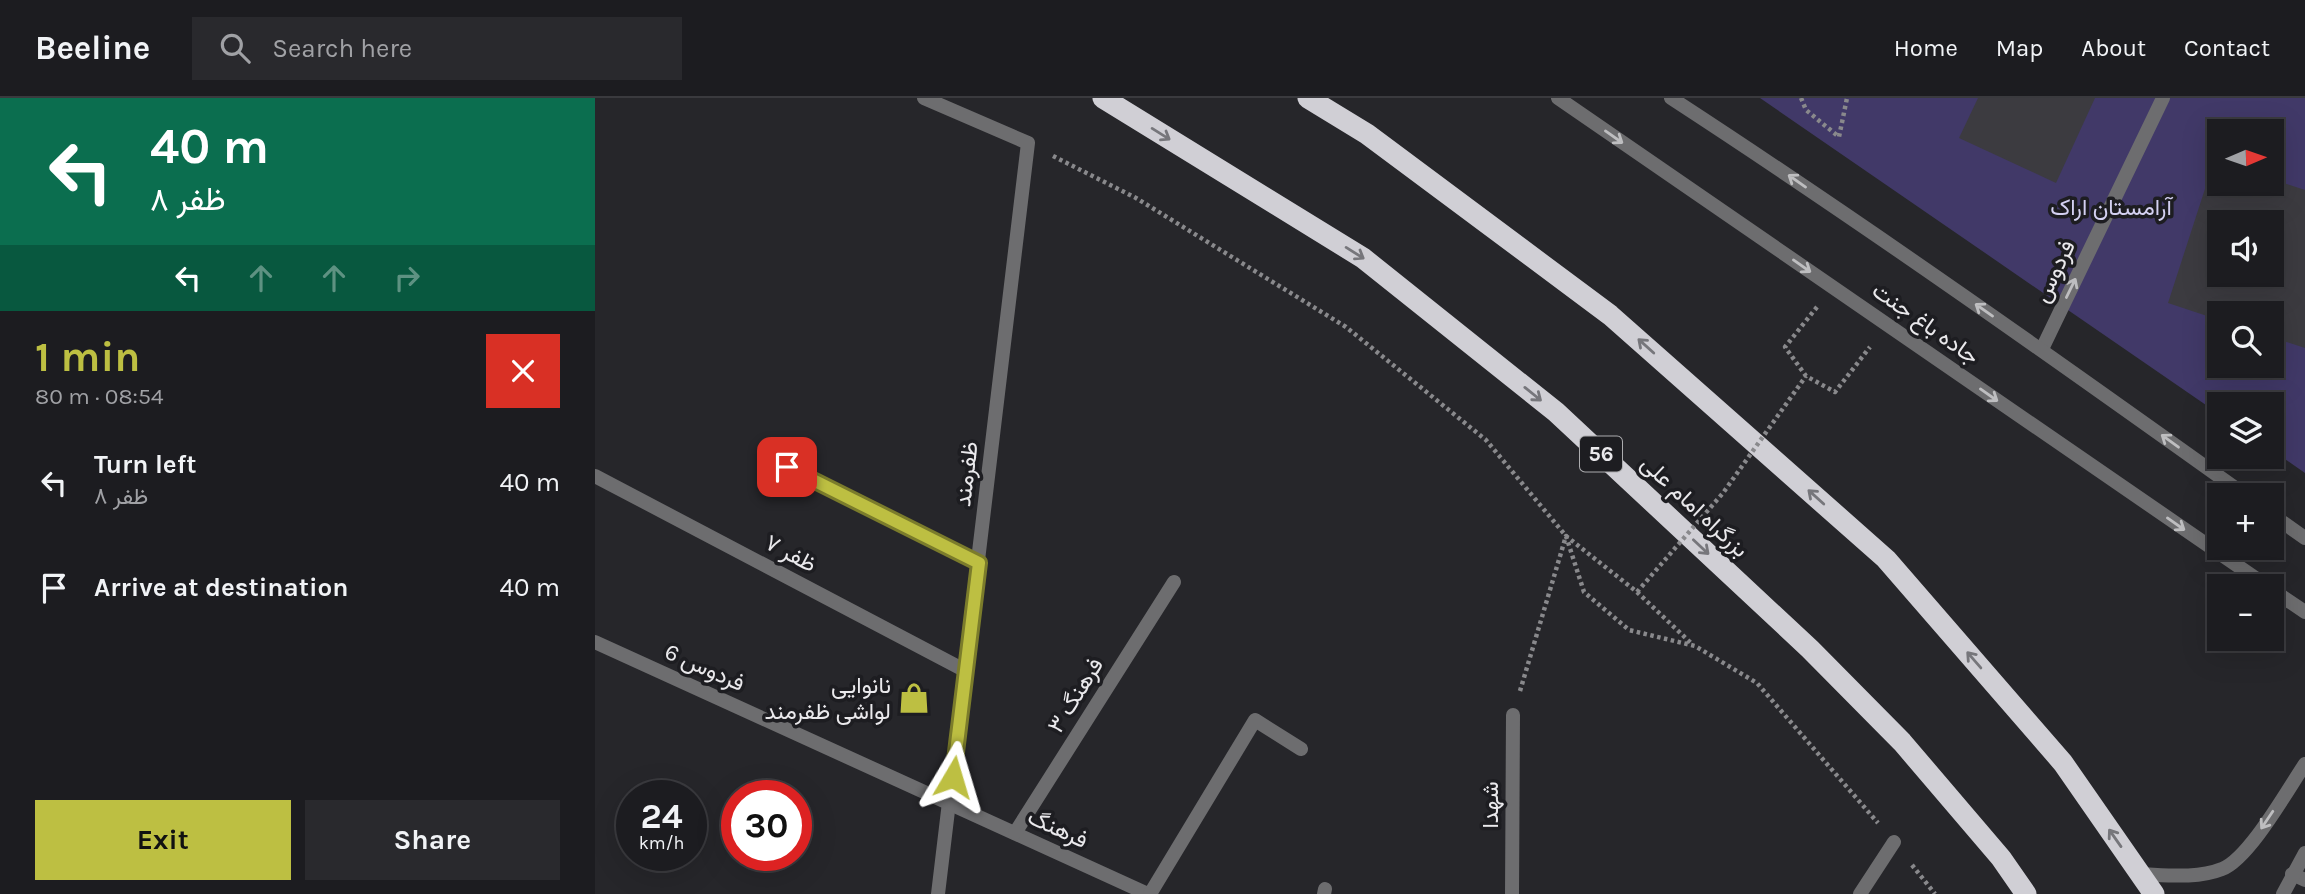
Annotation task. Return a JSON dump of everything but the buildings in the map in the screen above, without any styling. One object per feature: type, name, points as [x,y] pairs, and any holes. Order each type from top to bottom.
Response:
[{"type":"highway","name":"بزرگراه امام علی","points":[[1103,98],[1363,258],[1556,412],[1809,649],[1902,742],[2001,858],[2026,894]]},
{"type":"highway","points":[[1308,98],[1367,134],[1610,314],[1886,559],[2063,763],[2154,894]]},
{"type":"street","points":[[924,98],[1028,143]]},
{"type":"street","name":"جاده باغ جنت","points":[[1558,98],[2250,574]]},
{"type":"street","name":"جاده باغ جنت","points":[[1671,98],[2042,349],[2228,483]]},
{"type":"street","name":"فردوس","points":[[2042,349],[2163,98]]},
{"type":"street","name":"ظفرمند","points":[[938,894],[1028,143]]},
{"type":"street","points":[[787,467],[979,563]]},
{"type":"street","name":"ظفر ۷","points":[[595,476],[966,671]]},
{"type":"street","points":[[2284,523],[2305,538]]},
{"type":"street","name":"فرهنگ ۳","points":[[1014,833],[1174,582]]},
{"type":"street","points":[[2284,598],[2305,612]]},
{"type":"street","name":"فردوس 6","points":[[595,642],[949,803]]},
{"type":"street","name":"شهدا","points":[[1512,894],[1513,715]]},
{"type":"street","points":[[1149,894],[1255,720],[1301,749]]},
{"type":"street","points":[[2140,874],[2184,876],[2223,869],[2245,852],[2305,764]]},
{"type":"street","name":"فرهنگ","points":[[949,803],[1149,894]]},
{"type":"street","points":[[1860,894],[1894,842]]},
{"type":"street","points":[[2283,894],[2298,877],[2305,853]]},
{"type":"path","points":[[1801,98],[1806,110],[1839,137],[1847,98]]},
{"type":"path","points":[[1028,143],[1136,198],[1346,327],[1486,440],[1566,536],[1600,566],[1637,592],[1695,646],[1757,683],[1894,842],[1935,894]]},
{"type":"path","points":[[1833,287],[1786,347],[1806,376],[1835,392],[1887,324]]},
{"type":"path","points":[[1637,592],[1723,493],[1806,376]]},
{"type":"path","points":[[1566,536],[1584,592],[1593,600],[1629,630],[1695,646]]},
{"type":"path","points":[[1513,715],[1566,536]]},
{"type":"green space","name":"آرامستان اراک","points":[[1760,98],[2305,98],[2305,473],[2284,458],[2284,392],[2207,392],[2207,406]]},
{"type":"place","name":"نانوایی لواشی ظفرمند","points":[[914,698]]},
{"type":"route","points":[[787,467],[979,563],[953,777]]}]
